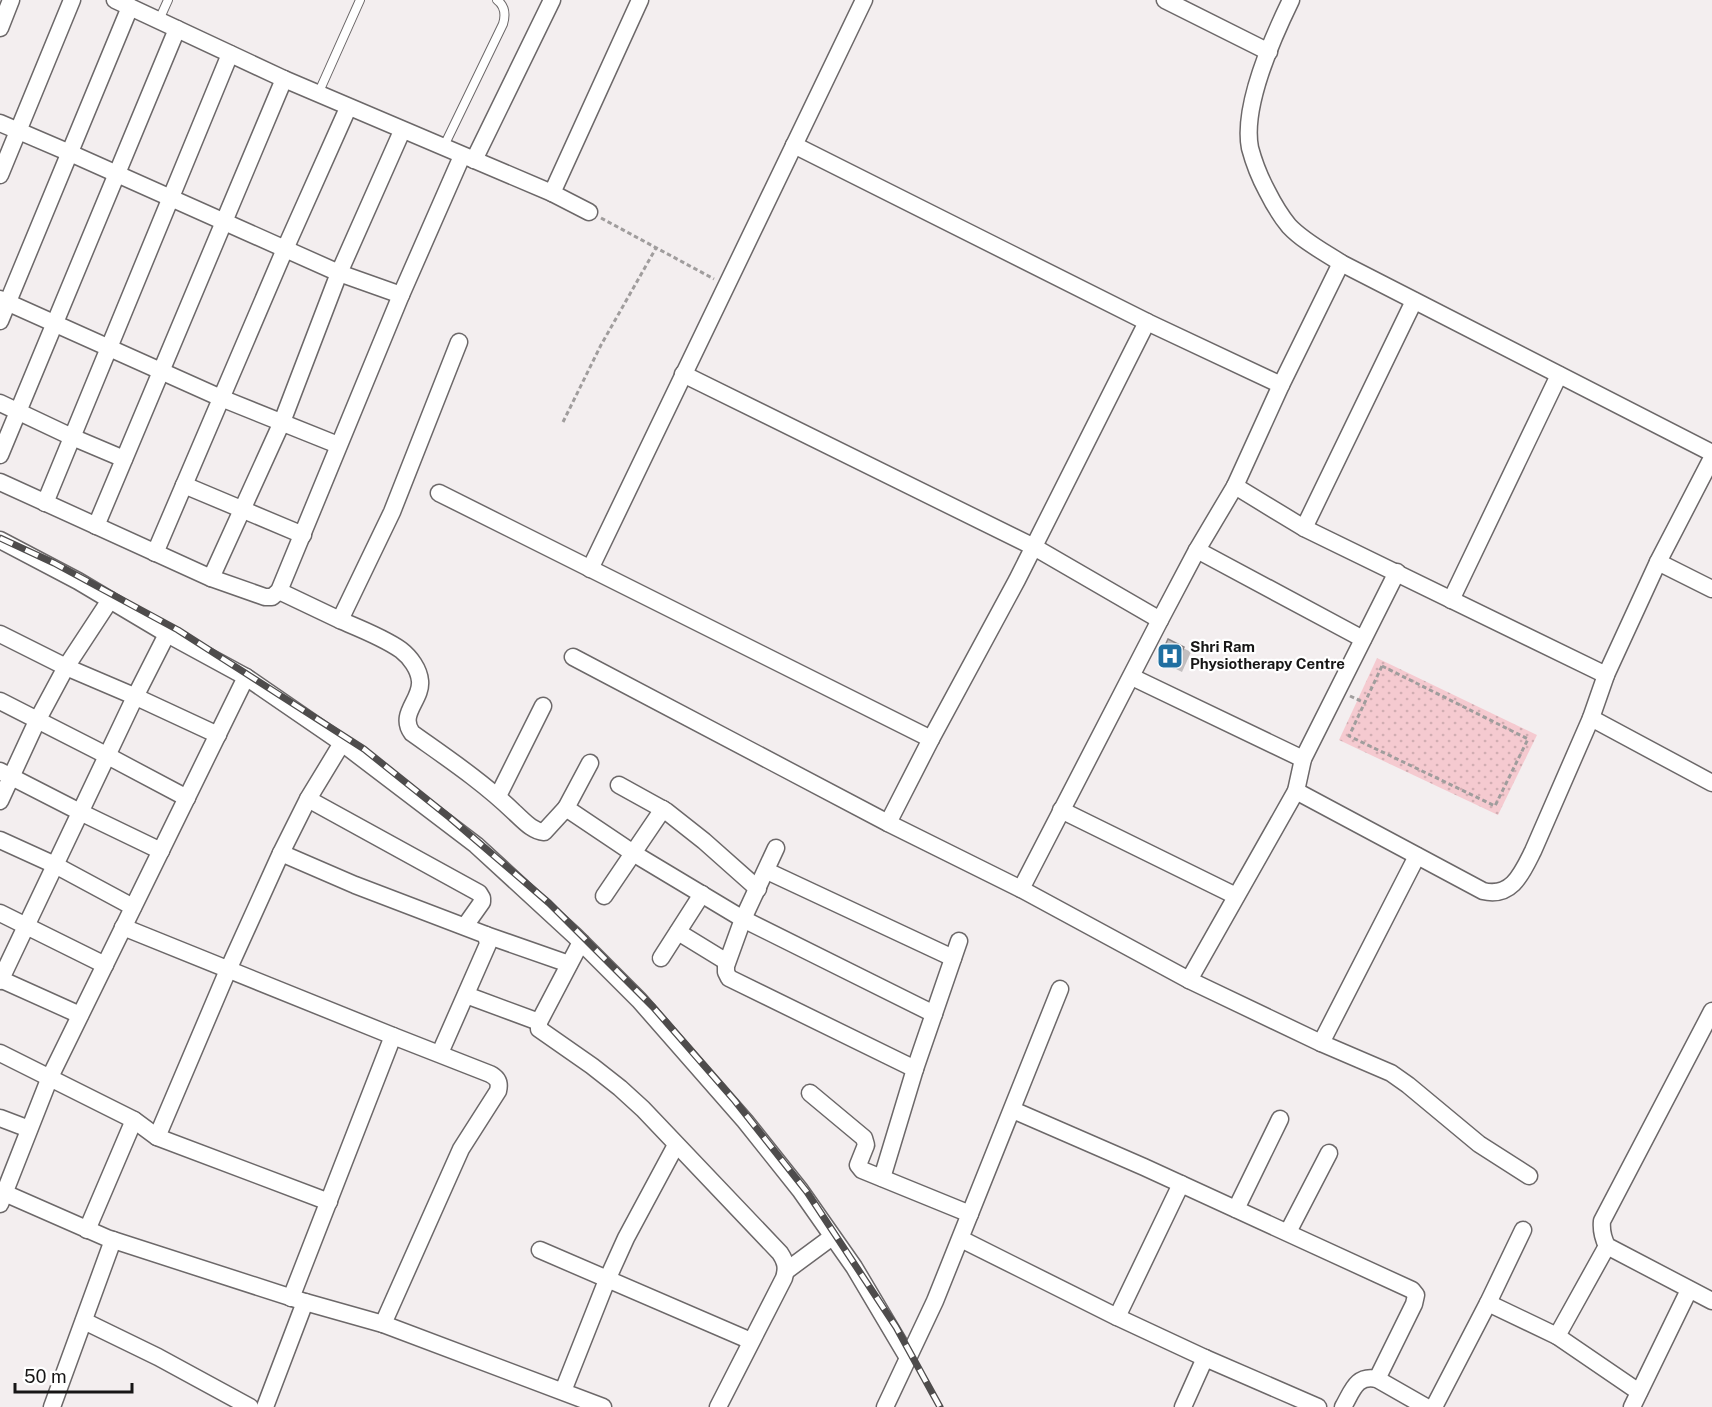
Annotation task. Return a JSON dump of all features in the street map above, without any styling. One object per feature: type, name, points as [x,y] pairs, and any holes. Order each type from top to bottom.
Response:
[{"type":"street","points":[[0,28],[11,0]]},
{"type":"street","points":[[0,175],[72,0]]},
{"type":"street","points":[[0,483],[211,578],[266,597],[272,597],[279,591],[401,295],[468,158],[552,0]]},
{"type":"street","points":[[552,193],[640,0]]},
{"type":"street","points":[[590,569],[864,0]]},
{"type":"street","points":[[1165,0],[1269,52]]},
{"type":"street","points":[[1292,0],[1262,66],[1251,121],[1250,146],[1261,180],[1277,211],[1290,226],[1303,238],[1341,263],[1712,453]]},
{"type":"street","points":[[0,321],[4,300],[70,153],[123,3],[348,108],[552,193],[589,212]]},
{"type":"street","points":[[0,455],[177,29]]},
{"type":"street","points":[[45,503],[230,54]]},
{"type":"street","points":[[96,526],[284,79]]},
{"type":"street","points":[[155,553],[348,108]]},
{"type":"street","points":[[0,123],[339,273],[401,295]]},
{"type":"street","points":[[211,578],[282,422],[339,273],[402,130]]},
{"type":"street","points":[[794,145],[1147,322],[1281,385]]},
{"type":"street","points":[[1021,889],[1197,550],[1235,486],[1281,385],[1341,263]]},
{"type":"street","points":[[4,300],[221,398],[338,445]]},
{"type":"street","points":[[1304,528],[1414,301]]},
{"type":"street","points":[[888,823],[1034,548],[1147,322]]},
{"type":"street","points":[[340,620],[392,512],[459,342]]},
{"type":"street","points":[[683,374],[1034,548],[1160,620]]},
{"type":"street","points":[[1451,600],[1559,375]]},
{"type":"street","points":[[0,403],[124,459]]},
{"type":"street","points":[[1296,791],[1483,891],[1497,893],[1511,887],[1529,859],[1590,718],[1606,675],[1658,562],[1712,458]]},
{"type":"street","points":[[184,485],[303,535]]},
{"type":"street","points":[[1235,486],[1304,528],[1606,675]]},
{"type":"street","points":[[439,493],[931,739]]},
{"type":"street","points":[[0,540],[78,581],[167,634],[246,677],[342,743],[476,845],[581,942],[639,1000],[745,1121],[800,1191],[854,1267],[908,1358]]},
{"type":"street","points":[[1197,550],[1363,639]]},
{"type":"street","points":[[1658,562],[1712,589]]},
{"type":"street","points":[[1189,980],[1296,791],[1303,759],[1397,572]]},
{"type":"street","points":[[279,591],[401,650],[418,670],[420,684],[407,715],[409,729],[498,796],[529,825],[540,832],[547,831],[566,808],[590,763]]},
{"type":"street","points":[[0,801],[6,774],[66,667],[110,600]]},
{"type":"street","points":[[0,634],[66,667],[218,735]]},
{"type":"street","points":[[80,1016],[0,980],[167,634]]},
{"type":"street","points":[[573,657],[888,823],[1021,889],[1189,980],[1321,1043],[1391,1073],[1479,1144],[1529,1176]]},
{"type":"street","points":[[246,677],[50,1077],[1,1196],[113,1240],[298,1300],[383,1324],[603,1407]]},
{"type":"street","points":[[1132,677],[1303,759]]},
{"type":"street","points":[[0,701],[187,798]]},
{"type":"street","points":[[498,796],[543,706]]},
{"type":"street","points":[[1590,718],[1712,783]]},
{"type":"street","points":[[157,1137],[281,853],[308,799],[342,743]]},
{"type":"street","points":[[6,774],[161,851]]},
{"type":"street","points":[[620,785],[663,809],[758,889]]},
{"type":"street","points":[[308,799],[479,893],[482,902],[465,926]]},
{"type":"street","points":[[566,808],[633,853],[743,919],[934,1014]]},
{"type":"street","points":[[603,896],[663,809]]},
{"type":"street","points":[[1061,810],[1236,897]]},
{"type":"street","points":[[0,840],[55,865],[133,907]]},
{"type":"street","points":[[776,848],[743,919],[727,962],[725,969],[729,978],[915,1069]]},
{"type":"street","points":[[281,853],[356,885],[569,964]]},
{"type":"street","points":[[1321,1043],[1417,856]]},
{"type":"street","points":[[767,871],[953,958]]},
{"type":"street","points":[[660,958],[702,894]]},
{"type":"street","points":[[0,913],[105,965]]},
{"type":"street","points":[[123,927],[496,1077],[498,1091],[461,1149],[383,1324]]},
{"type":"street","points":[[678,932],[727,962]]},
{"type":"street","points":[[440,1053],[488,944],[486,935]]},
{"type":"street","points":[[882,1178],[915,1069],[958,941]]},
{"type":"street","points":[[581,942],[538,1028],[592,1066],[643,1109],[720,1188],[786,1261],[784,1278],[718,1407]]},
{"type":"street","points":[[885,1407],[935,1301],[961,1239],[1060,989]]},
{"type":"street","points":[[465,994],[539,1022]]},
{"type":"street","points":[[1712,1011],[1602,1221],[1607,1246],[1712,1301]]},
{"type":"street","points":[[265,1407],[329,1202],[393,1036]]},
{"type":"street","points":[[0,1053],[134,1120],[157,1137],[329,1202]]},
{"type":"street","points":[[810,1092],[863,1137],[867,1145],[859,1166],[862,1170],[970,1214]]},
{"type":"street","points":[[1012,1110],[1288,1232],[1414,1291],[1416,1295],[1414,1304],[1377,1379]]},
{"type":"street","points":[[0,1118],[29,1129]]},
{"type":"street","points":[[1236,1209],[1280,1119]]},
{"type":"street","points":[[87,1230],[134,1120]]},
{"type":"street","points":[[563,1391],[607,1280],[640,1210],[676,1145]]},
{"type":"street","points":[[1288,1232],[1329,1153]]},
{"type":"street","points":[[1117,1317],[1181,1184]]},
{"type":"street","points":[[1434,1407],[1523,1230]]},
{"type":"street","points":[[786,1271],[832,1237]]},
{"type":"street","points":[[961,1239],[1205,1359],[1318,1407]]},
{"type":"street","points":[[52,1407],[113,1240]]},
{"type":"street","points":[[1557,1336],[1607,1246]]},
{"type":"street","points":[[540,1250],[751,1341]]},
{"type":"street","points":[[1488,1303],[1557,1336],[1636,1399],[1689,1290]]},
{"type":"street","points":[[84,1321],[158,1357],[250,1407]]},
{"type":"street","points":[[1183,1407],[1205,1359]]},
{"type":"street","points":[[1343,1407],[1357,1383],[1369,1378],[1377,1379],[1415,1404]]},
{"type":"lane","points":[[159,20],[168,0]]},
{"type":"lane","points":[[318,94],[360,0]]},
{"type":"lane","points":[[442,148],[503,24],[504,7],[497,0]]},
{"type":"path","points":[[589,212],[726,285]]},
{"type":"path","points":[[563,422],[601,345],[656,248]]},
{"type":"path","points":[[1382,666],[1528,739],[1495,806],[1349,736],[1382,666]]},
{"type":"shaded area","points":[[1377,658],[1537,735],[1498,815],[1339,740]]},
{"type":"building","points":[[1168,639],[1184,647],[1174,668],[1158,661]]},
{"type":"railway","points":[[0,538],[54,563],[178,630],[364,749],[449,817],[549,903],[653,1007],[735,1101],[807,1192],[896,1327],[940,1407]]},
{"type":"place","name":"Shri Ram Physiotherapy Centre","points":[[1170,656]]}]
